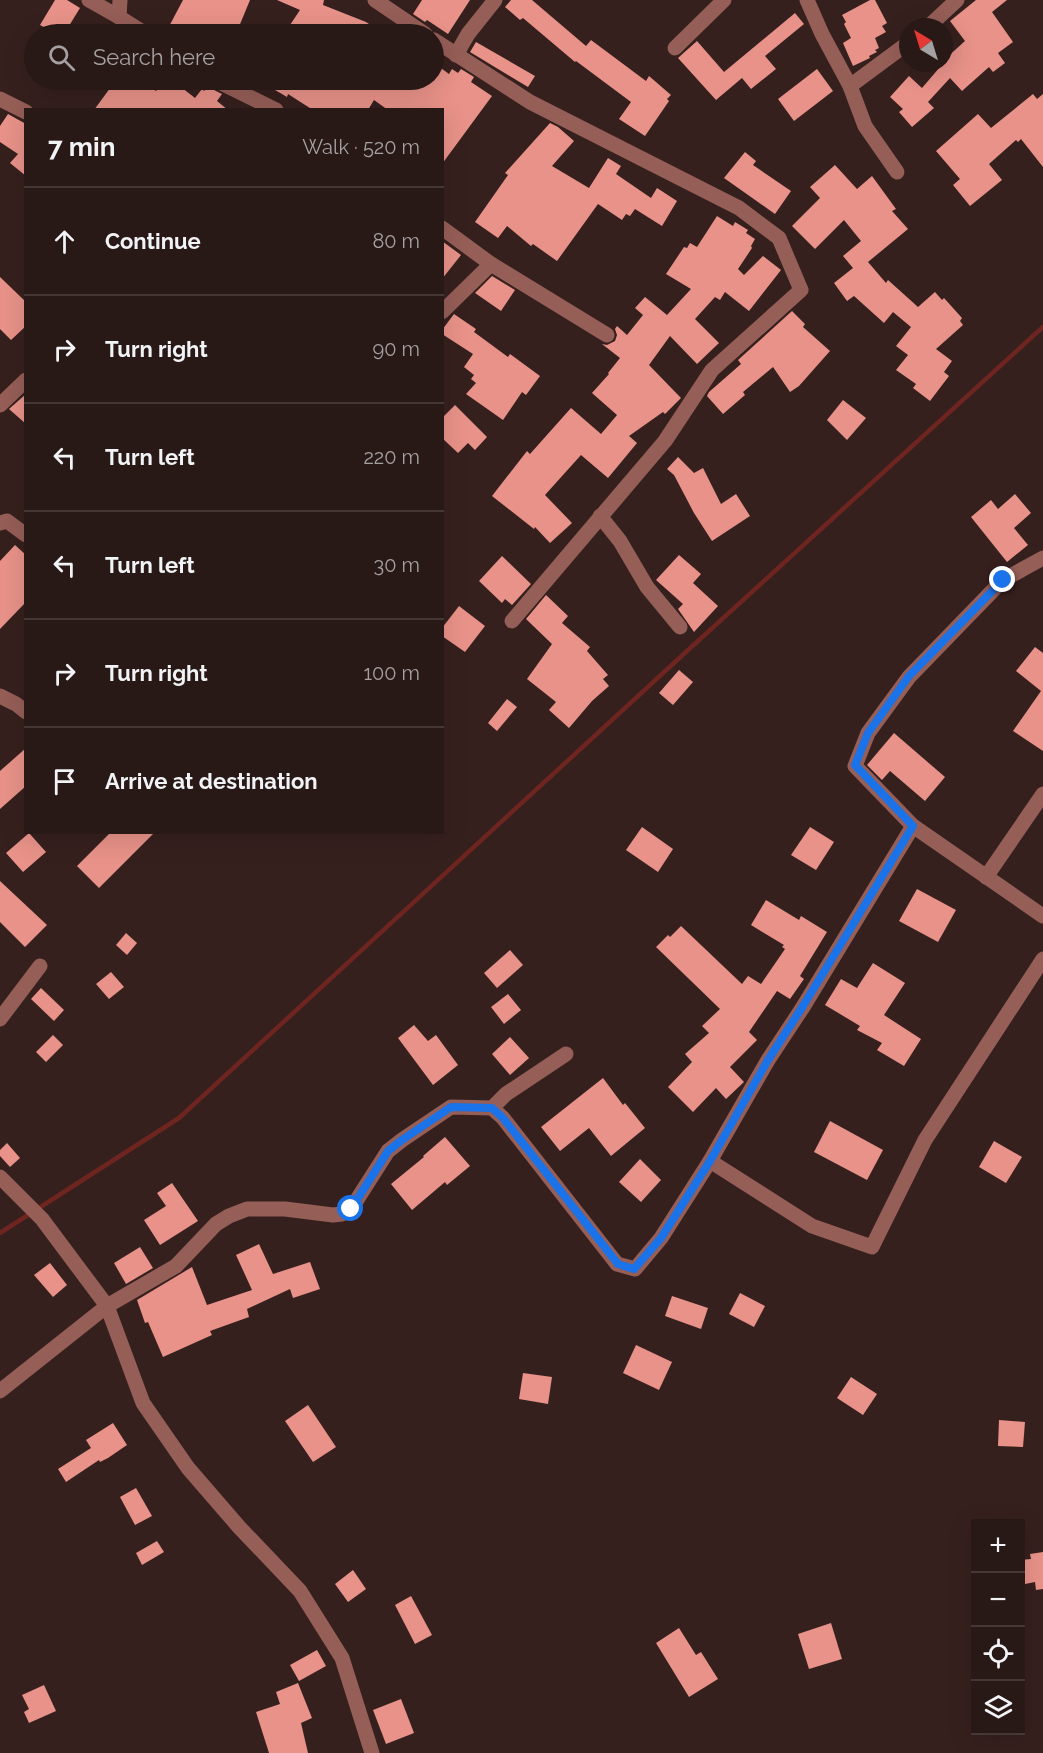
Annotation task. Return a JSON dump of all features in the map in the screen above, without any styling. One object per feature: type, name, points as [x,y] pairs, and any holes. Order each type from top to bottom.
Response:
[{"type":"street","points":[[89,0],[130,24]]},
{"type":"street","points":[[119,17],[120,0]]},
{"type":"street","points":[[375,0],[410,24]]},
{"type":"street","points":[[456,55],[468,34],[495,0]]},
{"type":"street","points":[[675,48],[724,0]]},
{"type":"street","points":[[807,0],[850,86],[865,126],[897,172]]},
{"type":"street","points":[[938,18],[957,0]]},
{"type":"street","points":[[444,47],[530,102],[739,208],[779,238],[801,290],[712,369],[665,441],[512,621]]},
{"type":"street","points":[[850,86],[899,50]]},
{"type":"street","points":[[235,90],[272,108]]},
{"type":"street","points":[[0,99],[24,111]]},
{"type":"street","points":[[444,229],[491,264],[607,335]]},
{"type":"street","points":[[444,310],[491,264]]},
{"type":"street","points":[[0,405],[24,382]]},
{"type":"street","points":[[600,516],[620,542],[647,587],[680,627]]},
{"type":"street","points":[[0,523],[7,521],[24,534]]},
{"type":"street","points":[[1043,558],[1003,580],[909,676],[868,733],[855,765],[913,826],[1043,916]]},
{"type":"street","points":[[0,696],[24,710]]},
{"type":"street","points":[[987,877],[1043,795]]},
{"type":"street","points":[[0,1391],[107,1306],[176,1266],[216,1224],[247,1209],[285,1209],[342,1215],[351,1209],[388,1151],[451,1107],[492,1108],[503,1118],[618,1264],[634,1269],[661,1238],[710,1161],[768,1060],[913,826]]},
{"type":"street","points":[[710,1161],[812,1226],[872,1247],[925,1140],[1043,959]]},
{"type":"street","points":[[0,1019],[40,966]]},
{"type":"street","points":[[492,1108],[506,1094],[566,1054]]},
{"type":"street","points":[[0,1177],[42,1219],[107,1306],[143,1403],[188,1468],[239,1527],[300,1591],[325,1629],[342,1658],[372,1753]]},
{"type":"building","points":[[55,0],[67,0],[80,8],[70,24],[41,24]]},
{"type":"building","points":[[183,0],[250,0],[240,24],[170,24]]},
{"type":"building","points":[[277,0],[324,0],[323,5],[369,24],[291,24],[300,10]]},
{"type":"building","points":[[422,0],[470,0],[448,34],[444,31],[444,24],[433,24],[427,20],[425,22],[413,14]]},
{"type":"building","points":[[511,0],[532,0],[586,46],[591,40],[646,81],[649,76],[671,95],[645,136],[619,119],[631,102],[575,62],[523,18],[520,20],[505,7]]},
{"type":"building","points":[[870,0],[875,0],[887,23],[882,26],[886,32],[875,38],[879,48],[875,50],[877,52],[853,66],[843,43],[851,38],[842,15]]},
{"type":"building","points":[[976,0],[1007,0],[992,12],[1013,42],[998,53],[1005,63],[993,72],[989,67],[962,91],[950,78],[928,102],[934,108],[912,127],[899,112],[903,109],[890,97],[909,76],[922,88],[936,72],[953,72],[953,52],[965,41],[953,25],[953,19]]},
{"type":"building","points":[[795,13],[804,24],[765,56],[776,69],[751,89],[742,78],[716,100],[678,58],[697,41],[724,72]]},
{"type":"building","points":[[476,42],[535,76],[528,87],[470,52]]},
{"type":"building","points":[[452,69],[458,73],[461,69],[474,77],[471,82],[492,96],[444,161],[444,108],[385,108],[374,100],[369,108],[310,108],[288,94],[287,97],[275,90],[444,90],[444,70],[449,74]]},
{"type":"building","points":[[817,69],[833,91],[794,121],[778,99]]},
{"type":"building","points":[[109,90],[185,90],[195,98],[201,90],[214,90],[222,94],[217,101],[226,108],[95,108]]},
{"type":"building","points":[[1033,94],[1037,99],[1043,94],[1043,167],[1021,139],[1018,142],[1016,140],[989,164],[1002,180],[970,206],[953,185],[960,179],[936,151],[978,114],[991,128]]},
{"type":"building","points":[[8,114],[24,123],[24,174],[10,163],[18,154],[0,142],[0,126]]},
{"type":"building","points":[[550,123],[574,141],[552,166],[589,188],[608,158],[621,166],[616,174],[651,198],[657,188],[677,201],[662,226],[635,209],[630,216],[626,214],[622,220],[598,204],[557,261],[533,244],[531,246],[507,226],[498,238],[475,222],[508,175],[505,173]]},
{"type":"building","points":[[745,152],[756,161],[753,165],[791,191],[775,214],[724,178]]},
{"type":"building","points":[[835,165],[857,189],[872,176],[896,209],[892,211],[908,229],[868,262],[886,283],[888,280],[918,307],[935,292],[942,300],[944,298],[962,318],[960,321],[963,325],[936,349],[952,361],[944,372],[949,376],[930,401],[913,388],[916,384],[896,370],[908,355],[896,346],[911,327],[893,312],[884,323],[854,296],[847,301],[834,283],[853,268],[843,256],[861,241],[844,220],[815,249],[792,226],[820,198],[810,187]]},
{"type":"building","points":[[717,216],[733,226],[735,222],[748,230],[746,233],[755,239],[752,248],[738,269],[744,275],[763,256],[781,270],[749,311],[725,292],[720,300],[715,297],[695,319],[719,343],[697,364],[670,336],[649,365],[681,398],[665,414],[663,412],[629,436],[637,443],[608,478],[581,455],[545,495],[572,523],[550,543],[535,527],[534,529],[492,496],[527,451],[530,454],[571,408],[601,434],[617,415],[592,393],[620,358],[602,344],[607,345],[615,341],[617,326],[627,335],[643,315],[635,308],[645,297],[667,315],[691,289],[666,274],[684,247],[687,248],[690,243],[697,247]]},
{"type":"building","points":[[444,242],[461,255],[444,276]]},
{"type":"building","points":[[492,276],[515,290],[501,311],[475,293]]},
{"type":"building","points":[[0,277],[24,300],[24,328],[11,340],[0,329]]},
{"type":"building","points":[[792,311],[805,324],[803,327],[830,351],[799,386],[790,392],[773,367],[743,392],[745,395],[723,414],[707,396],[709,392],[741,364],[738,360]]},
{"type":"building","points":[[454,314],[476,329],[474,332],[508,357],[510,354],[540,376],[526,395],[522,392],[503,420],[466,394],[476,383],[471,379],[474,375],[464,367],[473,354],[444,335],[444,327]]},
{"type":"building","points":[[24,396],[24,422],[9,409]]},
{"type":"building","points":[[843,400],[866,418],[847,440],[827,420]]},
{"type":"building","points":[[455,405],[487,437],[475,450],[468,443],[458,453],[444,440],[444,416]]},
{"type":"building","points":[[678,457],[694,473],[703,468],[721,504],[736,494],[750,516],[712,541],[674,475],[667,469]]},
{"type":"building","points":[[1015,494],[1031,513],[1014,528],[1028,545],[1007,562],[971,517],[991,500],[998,509]]},
{"type":"building","points":[[15,545],[24,553],[24,604],[0,629],[0,561]]},
{"type":"building","points":[[679,555],[701,574],[693,583],[718,606],[694,632],[678,609],[683,604],[656,580]]},
{"type":"building","points":[[502,556],[531,584],[512,605],[505,599],[502,603],[479,581]]},
{"type":"building","points":[[546,595],[568,616],[562,623],[590,647],[587,651],[608,675],[603,679],[609,686],[592,701],[569,728],[549,710],[556,702],[527,679],[552,644],[526,619]]},
{"type":"building","points":[[459,606],[485,626],[465,652],[444,637],[444,625]]},
{"type":"building","points":[[1035,647],[1043,653],[1043,751],[1013,731],[1041,691],[1016,671]]},
{"type":"building","points":[[679,670],[693,682],[673,705],[659,693]]},
{"type":"building","points":[[507,699],[517,707],[497,731],[488,723]]},
{"type":"building","points":[[894,733],[945,777],[925,801],[890,771],[882,780],[867,765]]},
{"type":"building","points":[[24,750],[24,788],[0,809],[0,771]]},
{"type":"building","points":[[642,827],[673,849],[658,872],[626,850]]},
{"type":"building","points":[[810,827],[834,842],[816,870],[791,855]]},
{"type":"building","points":[[28,834],[46,852],[23,872],[6,853]]},
{"type":"building","points":[[109,834],[153,834],[99,888],[77,866]]},
{"type":"building","points":[[0,881],[47,925],[25,947],[0,922]]},
{"type":"building","points":[[917,889],[956,910],[938,942],[899,921]]},
{"type":"building","points":[[766,900],[799,920],[801,916],[827,932],[800,976],[804,979],[790,999],[777,991],[749,1032],[757,1040],[730,1067],[744,1082],[726,1099],[716,1088],[693,1112],[668,1087],[692,1062],[685,1054],[709,1033],[702,1026],[720,1009],[656,947],[681,926],[742,984],[748,976],[761,984],[785,949],[782,947],[784,945],[751,925]]},
{"type":"building","points":[[126,933],[137,943],[127,955],[116,945]]},
{"type":"building","points":[[510,950],[523,965],[497,988],[484,973]]},
{"type":"building","points":[[873,963],[905,983],[884,1015],[921,1039],[904,1066],[877,1050],[882,1043],[857,1030],[860,1026],[825,1005],[841,979],[857,988]]},
{"type":"building","points":[[111,972],[124,987],[109,999],[96,984]]},
{"type":"building","points":[[41,988],[64,1010],[54,1021],[31,999]]},
{"type":"building","points":[[508,994],[521,1010],[504,1024],[491,1007]]},
{"type":"building","points":[[414,1025],[428,1041],[436,1035],[458,1065],[433,1085],[398,1038]]},
{"type":"building","points":[[53,1035],[63,1045],[46,1062],[36,1052]]},
{"type":"building","points":[[510,1037],[529,1058],[510,1075],[492,1054]]},
{"type":"building","points":[[603,1078],[623,1105],[625,1103],[645,1128],[611,1156],[589,1128],[560,1151],[541,1127]]},
{"type":"building","points":[[830,1121],[883,1150],[867,1180],[814,1152]]},
{"type":"building","points":[[445,1137],[470,1166],[447,1185],[445,1182],[412,1210],[391,1184]]},
{"type":"building","points":[[994,1141],[1022,1157],[1006,1183],[979,1167]]},
{"type":"building","points":[[7,1143],[20,1158],[10,1167],[0,1156],[0,1150]]},
{"type":"building","points":[[640,1159],[661,1180],[641,1202],[619,1182]]},
{"type":"building","points":[[172,1183],[198,1221],[160,1245],[144,1220],[166,1206],[157,1193]]},
{"type":"building","points":[[259,1244],[273,1274],[310,1262],[320,1289],[293,1298],[290,1289],[247,1309],[249,1317],[210,1331],[212,1335],[163,1357],[148,1322],[145,1323],[137,1300],[192,1267],[207,1305],[252,1290],[236,1255]]},
{"type":"building","points":[[140,1247],[153,1268],[126,1284],[114,1263]]},
{"type":"building","points":[[50,1263],[67,1285],[53,1297],[34,1275]]},
{"type":"building","points":[[740,1293],[765,1306],[754,1327],[729,1314]]},
{"type":"building","points":[[672,1296],[708,1308],[701,1329],[665,1316]]},
{"type":"building","points":[[636,1345],[672,1362],[659,1390],[623,1373]]},
{"type":"building","points":[[523,1373],[552,1377],[548,1404],[519,1399]]},
{"type":"building","points":[[851,1377],[877,1394],[863,1415],[837,1398]]},
{"type":"building","points":[[308,1405],[336,1447],[313,1462],[285,1421]]},
{"type":"building","points":[[999,1420],[1025,1422],[1023,1447],[998,1446]]},
{"type":"building","points":[[113,1423],[127,1445],[66,1482],[58,1469],[91,1448],[86,1440]]},
{"type":"building","points":[[136,1488],[152,1516],[135,1525],[120,1497]]},
{"type":"building","points":[[157,1541],[164,1552],[142,1565],[136,1553]]},
{"type":"building","points":[[1043,1552],[1043,1589],[1036,1590],[1035,1582],[1025,1584],[1025,1560],[1031,1559],[1030,1554]]},
{"type":"building","points":[[353,1570],[366,1589],[348,1602],[335,1584]]},
{"type":"building","points":[[411,1596],[432,1635],[415,1644],[395,1605]]},
{"type":"building","points":[[831,1623],[842,1659],[809,1669],[798,1634]]},
{"type":"building","points":[[679,1628],[696,1655],[701,1652],[718,1679],[689,1697],[656,1643]]},
{"type":"building","points":[[317,1650],[326,1666],[299,1681],[290,1665]]},
{"type":"building","points":[[298,1683],[312,1718],[301,1723],[308,1753],[269,1753],[256,1712],[280,1704],[276,1692]]},
{"type":"building","points":[[44,1685],[56,1711],[29,1723],[24,1712],[29,1709],[22,1695]]},
{"type":"building","points":[[401,1699],[414,1733],[386,1744],[373,1710]]},
{"type":"waterway","points":[[0,1233],[179,1118],[1043,327]]},
{"type":"route","points":[[351,1209],[388,1151],[402,1140],[451,1107],[492,1108],[503,1118],[618,1264],[634,1269],[661,1238],[710,1161],[768,1060],[913,826],[855,765],[868,733],[909,676],[1003,580]]}]
